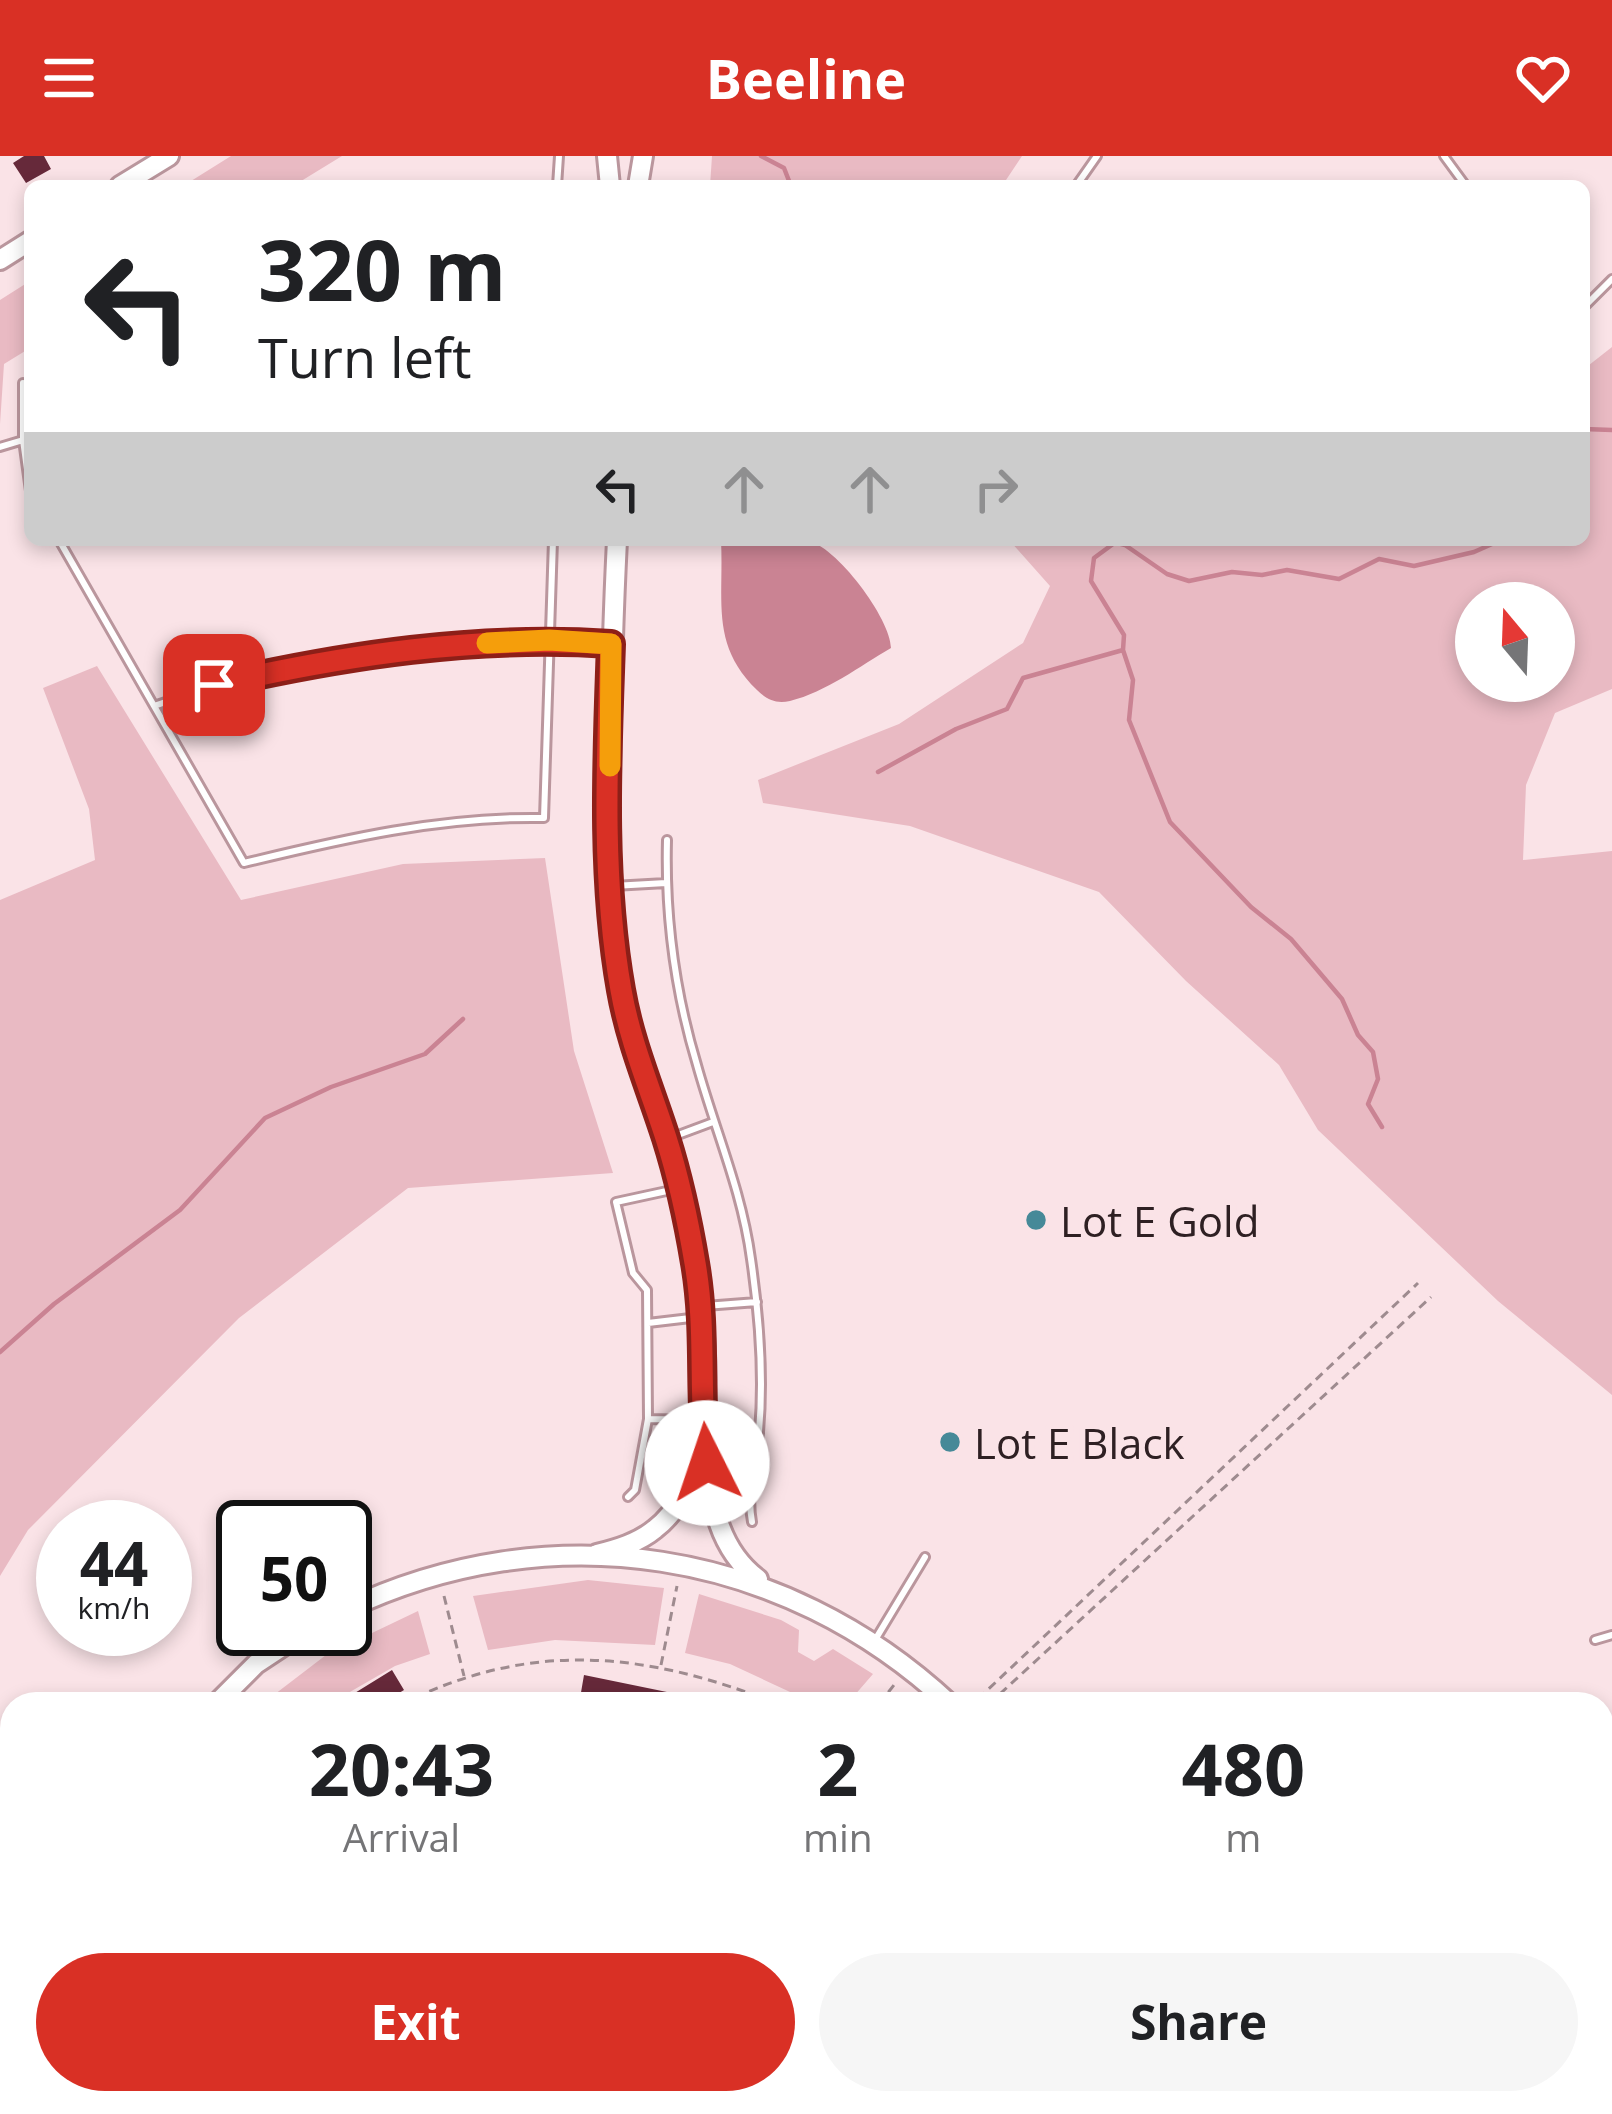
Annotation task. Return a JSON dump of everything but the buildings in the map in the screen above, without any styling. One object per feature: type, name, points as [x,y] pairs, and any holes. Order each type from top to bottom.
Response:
[{"type":"main road","points":[[130,180],[169,156]]},
{"type":"main road","points":[[597,1554],[658,1527],[693,1475],[705,1365],[702,1311],[680,1188],[632,1044],[618,972],[610,886],[611,644],[617,546]]},
{"type":"main road","points":[[701,1420],[710,1489],[725,1544],[737,1563],[774,1591]]},
{"type":"main road","points":[[372,1597],[470,1565],[597,1554],[681,1564],[726,1573],[774,1591],[873,1643],[935,1692]]},
{"type":"main road","points":[[228,1692],[268,1656]]},
{"type":"lane","points":[[1590,301],[1612,279]]},
{"type":"lane","points":[[23,382],[24,401]]},
{"type":"lane","points":[[61,546],[244,863],[366,835],[450,822],[544,818],[553,546]]},
{"type":"lane","points":[[154,706],[214,685],[350,656],[549,640],[611,644]]},
{"type":"lane","points":[[667,840],[675,975],[697,1067],[741,1202],[757,1302],[759,1433],[748,1501],[752,1522]]},
{"type":"lane","points":[[610,886],[666,883]]},
{"type":"lane","points":[[666,1139],[715,1121]]},
{"type":"lane","points":[[628,1497],[635,1490],[648,1419],[648,1323],[646,1290],[633,1274],[616,1202],[680,1188]]},
{"type":"lane","points":[[648,1323],[757,1302]]},
{"type":"lane","points":[[648,1419],[701,1420],[759,1433]]},
{"type":"lane","points":[[873,1643],[925,1558]]},
{"type":"lane","points":[[1595,1640],[1612,1635]]},
{"type":"path","points":[[985,1692],[1418,1283]]},
{"type":"path","points":[[1002,1692],[1431,1297]]},
{"type":"path","points":[[661,1667],[677,1584]]},
{"type":"path","points":[[444,1596],[465,1677]]},
{"type":"path","points":[[430,1692],[508,1664],[556,1660],[661,1667],[749,1692]]},
{"type":"path","points":[[889,1692],[896,1684]]},
{"type":"shaded area","points":[[231,156],[342,156],[303,180],[193,180]]},
{"type":"shaded area","points":[[712,156],[1022,156],[1006,180],[710,180]]},
{"type":"shaded area","points":[[24,285],[24,352],[4,364],[0,424],[0,300]]},
{"type":"shaded area","points":[[1612,347],[1612,689],[1555,713],[1526,785],[1523,860],[1612,851],[1612,1395],[1498,1301],[1318,1130],[1279,1065],[1186,981],[1099,892],[910,826],[763,803],[758,780],[899,724],[1023,643],[1050,586],[1014,546],[1590,546],[1590,364]]},
{"type":"shaded area","points":[[721,546],[819,546],[846,569],[872,602],[891,648],[803,697],[772,700],[757,690],[732,656],[721,602]]},
{"type":"shaded area","points":[[97,666],[241,900],[403,864],[545,858],[574,1051],[613,1173],[408,1188],[239,1318],[58,1500],[36,1500],[36,1522],[0,1576],[0,900],[95,860],[89,809],[43,688]]},
{"type":"shaded area","points":[[588,1580],[664,1588],[655,1645],[555,1640],[488,1650],[473,1596]]},
{"type":"shaded area","points":[[699,1594],[799,1630],[798,1652],[814,1661],[833,1649],[873,1674],[857,1692],[790,1692],[730,1664],[685,1653]]},
{"type":"shaded area","points":[[418,1611],[430,1654],[395,1666],[350,1692],[278,1692],[325,1656],[372,1656],[372,1633]]},
{"type":"waterway","points":[[761,156],[784,168],[789,180]]},
{"type":"waterway","points":[[1590,429],[1612,430]]},
{"type":"waterway","points":[[878,772],[956,729],[1007,709],[1023,678],[1123,650],[1124,635],[1091,581],[1094,558],[1110,546]]},
{"type":"waterway","points":[[1126,546],[1167,574],[1189,581],[1232,572],[1262,575],[1287,570],[1339,579],[1379,559],[1414,566],[1488,546]]},
{"type":"waterway","points":[[1123,650],[1133,680],[1129,720],[1170,822],[1251,907],[1291,939],[1342,999],[1358,1035],[1373,1052],[1378,1079],[1368,1104],[1382,1127]]},
{"type":"waterway","points":[[0,1352],[54,1304],[180,1210],[265,1118],[331,1087],[425,1054],[463,1019]]},
{"type":"slow traffic","points":[[487,643],[611,644],[610,766]]},
{"type":"place","name":"Lot E Gold","points":[[1036,1220]]},
{"type":"place","name":"Lot E Black","points":[[950,1442]]},
{"type":"route","points":[[214,685],[350,656],[422,647],[549,640],[611,644],[609,873],[614,941],[632,1044],[686,1210],[703,1316],[701,1420],[707,1463]]}]
